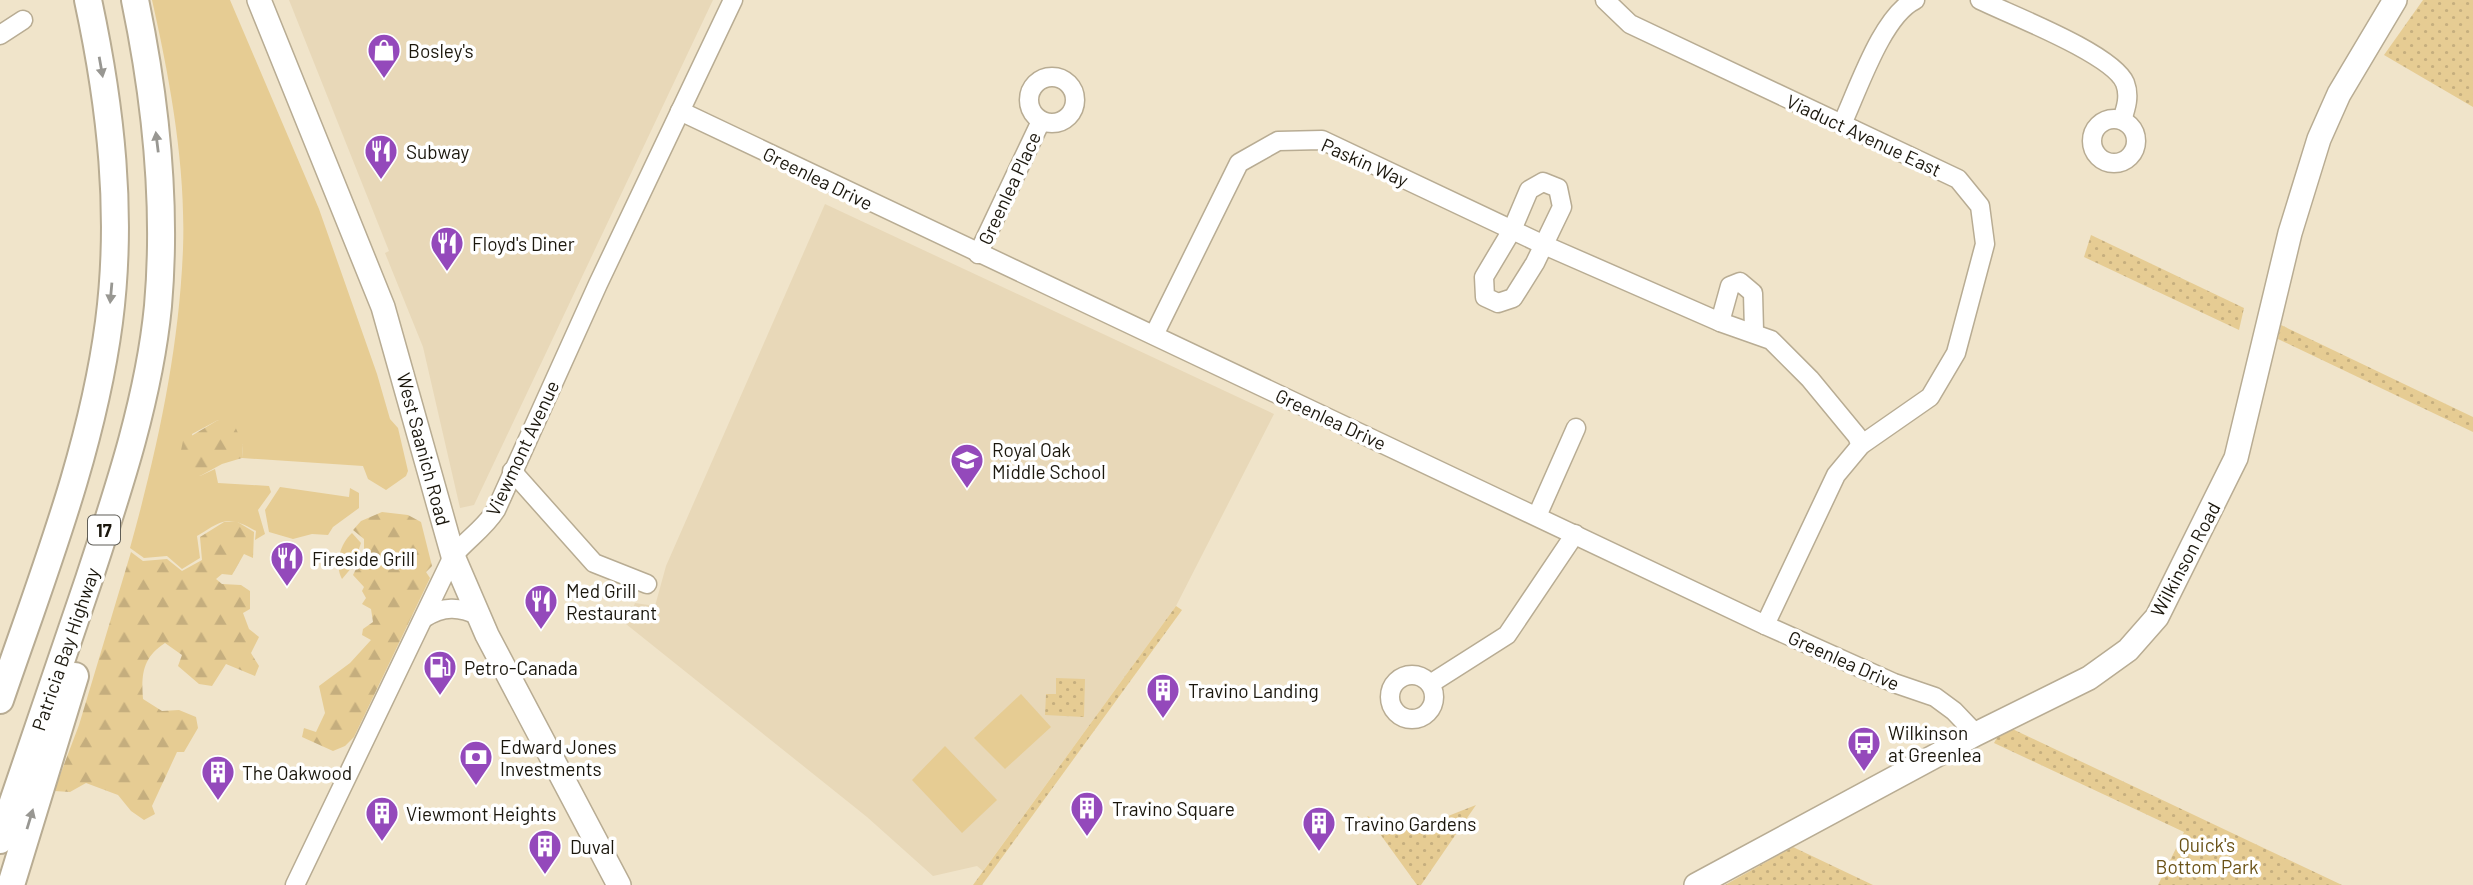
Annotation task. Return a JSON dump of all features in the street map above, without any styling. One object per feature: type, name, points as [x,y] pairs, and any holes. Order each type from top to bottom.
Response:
[{"type":"highway","name":"17","points":[[0,700],[82,451],[98,388],[109,322],[116,217],[113,154],[106,95],[88,0]]},
{"type":"highway","name":"Patricia Bay Highway","points":[[0,840],[96,556],[134,430],[157,309],[161,210],[152,97],[135,0]]},
{"type":"highway","points":[[11,885],[124,518],[148,424],[169,302],[172,248],[161,210]]},
{"type":"highway","points":[[0,653],[39,545],[82,451]]},
{"type":"main road","name":"West Saanich Road","points":[[259,0],[383,307],[453,556],[479,616],[619,885]]},
{"type":"main road","name":"Wilkinson Road","points":[[1696,885],[1976,733],[2089,678],[2128,650],[2157,617],[2236,458],[2290,233],[2319,139],[2339,94],[2395,0]]},
{"type":"street","name":"Viewmont Avenue","points":[[295,885],[453,556],[467,540],[486,526],[733,0]]},
{"type":"street","name":"Viaduct Avenue East","points":[[1605,0],[1630,24],[1958,179],[1980,205],[1985,244],[1956,353],[1930,397],[1861,446],[1836,475],[1765,625]]},
{"type":"street","points":[[1842,124],[1877,48],[1901,6],[1915,0]]},
{"type":"street","points":[[1980,0],[2106,61],[2125,83],[2128,96],[2122,120]]},
{"type":"street","points":[[0,35],[23,20]]},
{"type":"street","name":"Greenlea Drive","points":[[680,111],[1765,625],[1894,683],[1935,697],[1976,733]]},
{"type":"street","name":"Greenlea Place","points":[[978,254],[1041,121]]},
{"type":"street","name":"Paskin Way","points":[[1154,335],[1239,163],[1278,141],[1322,140],[1544,245],[1720,322],[1754,331],[1771,340],[1803,371],[1857,436],[1861,446]]},
{"type":"street","points":[[1543,182],[1559,188],[1562,207],[1544,245],[1513,298],[1498,303],[1485,297],[1484,277],[1512,230],[1529,190],[1543,182]]},
{"type":"street","points":[[1720,322],[1730,286],[1740,282],[1753,293],[1754,331]]},
{"type":"street","points":[[1536,516],[1576,428]]},
{"type":"street","points":[[512,471],[594,563],[647,584]]},
{"type":"street","points":[[1430,684],[1507,635],[1575,534]]},
{"type":"street","points":[[424,618],[436,610],[448,608],[467,610],[479,616]]},
{"type":"shaded area","points":[[289,0],[713,0],[474,505],[460,508],[423,347],[385,253],[389,251]]},
{"type":"shaded area","name":"Royal Oak Middle School","points":[[825,204],[1274,414],[1176,606],[983,871],[977,866],[933,876],[867,817],[626,624],[635,603],[655,606],[666,566]]},
{"type":"green space","points":[[152,0],[230,0],[319,209],[390,419],[398,428],[408,471],[406,476],[386,490],[368,479],[363,466],[242,458],[243,445],[218,420],[192,434],[200,476],[215,469],[218,483],[269,486],[271,492],[258,510],[265,534],[255,540],[256,531],[247,526],[232,521],[220,523],[197,536],[200,558],[182,569],[167,556],[144,558],[130,548],[149,475],[172,363],[183,249],[179,155],[165,61]]},
{"type":"green space","points":[[2423,0],[2473,0],[2473,107],[2384,55]]},
{"type":"green space","points":[[2091,235],[2244,308],[2239,330],[2084,257]]},
{"type":"green space","points":[[2281,325],[2473,417],[2473,432],[2278,339]]},
{"type":"green space","points":[[218,420],[235,426],[243,445],[242,458],[222,464],[200,476],[180,455],[183,441]]},
{"type":"green space","points":[[280,487],[349,497],[350,488],[359,493],[359,508],[333,527],[328,535],[312,534],[293,539],[269,532],[265,510]]},
{"type":"green space","points":[[382,512],[408,515],[421,522],[432,566],[426,572],[430,578],[354,737],[345,746],[333,751],[302,737],[304,728],[316,732],[325,713],[319,686],[350,663],[371,640],[362,635],[363,629],[373,622],[371,609],[362,604],[366,598],[362,591],[364,587],[353,575],[364,553],[364,539],[353,530],[361,521]]},
{"type":"green space","points":[[236,521],[254,532],[253,558],[244,554],[232,575],[222,574],[216,579],[222,584],[241,585],[250,591],[250,609],[243,613],[249,629],[259,637],[251,653],[259,666],[255,676],[226,664],[212,686],[199,684],[178,666],[182,655],[165,643],[152,654],[145,667],[143,699],[162,711],[179,710],[196,717],[198,728],[184,752],[177,752],[152,806],[155,814],[144,820],[131,811],[118,795],[86,783],[70,792],[54,791],[79,725],[131,552],[143,561],[167,559],[182,571],[202,560],[200,537],[224,522]]},
{"type":"green space","points":[[352,533],[361,543],[353,566],[342,579],[338,567],[340,554]]},
{"type":"green space","points":[[1176,606],[1182,610],[982,885],[973,885]]},
{"type":"green space","points":[[1056,678],[1085,679],[1084,717],[1045,715],[1046,694],[1056,694]]},
{"type":"green space","points":[[1021,694],[1051,727],[1005,769],[974,738]]},
{"type":"green space","name":"Quick's Bottom Park","points":[[2004,725],[2342,885],[2158,885],[2184,832],[1994,743]]},
{"type":"green space","points":[[945,746],[997,800],[962,833],[912,780]]},
{"type":"green space","points":[[1476,805],[1421,885],[1417,885],[1367,816],[1410,831]]},
{"type":"green space","points":[[1793,847],[1873,885],[1725,885]]},
{"type":"place","name":"Bosley's","points":[[384,80]]},
{"type":"place","name":"Subway","points":[[381,181]]},
{"type":"place","name":"Floyd's Diner","points":[[447,273]]},
{"type":"place","name":"Royal Oak Middle School","points":[[967,490]]},
{"type":"place","name":"Fireside Grill","points":[[287,588]]},
{"type":"place","name":"Med Grill Restaurant","points":[[541,631]]},
{"type":"place","name":"Petro-Canada","points":[[440,697]]},
{"type":"place","name":"Travino Landing","points":[[1163,720]]},
{"type":"place","name":"Wilkinson at Greenlea","points":[[1864,773]]},
{"type":"place","name":"Edward Jones Investments","points":[[476,787]]},
{"type":"place","name":"The Oakwood","points":[[218,802]]},
{"type":"place","name":"Travino Square","points":[[1087,838]]},
{"type":"place","name":"Viewmont Heights","points":[[382,843]]},
{"type":"place","name":"Travino Gardens","points":[[1319,853]]},
{"type":"place","name":"Duval","points":[[545,876]]}]
